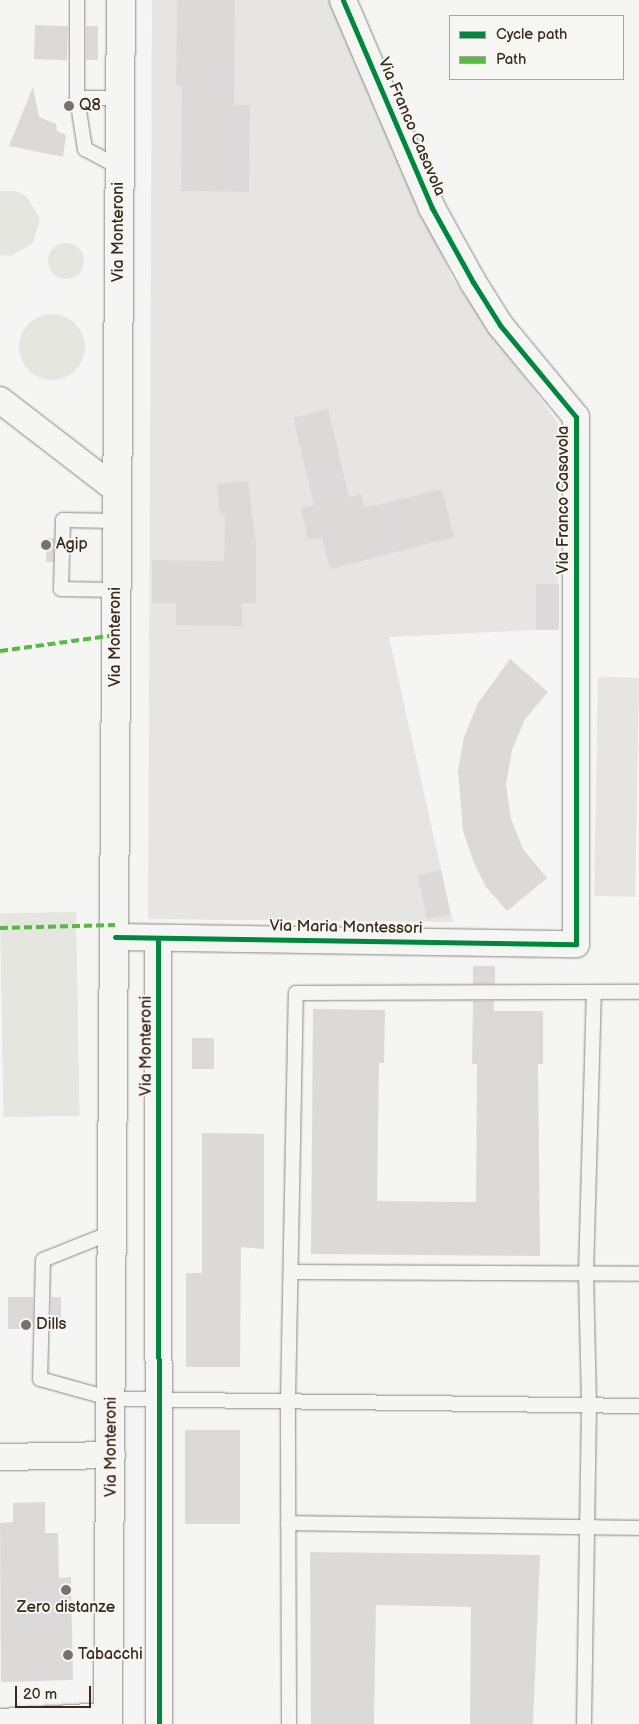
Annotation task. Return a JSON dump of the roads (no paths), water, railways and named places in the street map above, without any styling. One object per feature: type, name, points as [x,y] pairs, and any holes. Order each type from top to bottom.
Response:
[{"type":"main road","name":"Via Monteroni","points":[[108,1720],[112,1456],[121,0]]},
{"type":"street","name":"Via Franco Casavola","points":[[343,0],[432,208],[473,282],[500,325],[576,417],[576,944]]},
{"type":"street","points":[[0,400],[117,490]]},
{"type":"street","name":"Via Maria Montessori","points":[[115,937],[576,944]]},
{"type":"street","name":"Via Monteroni","points":[[158,938],[161,1399],[159,1724]]},
{"type":"street","points":[[0,1457],[112,1456]]},
{"type":"street","points":[[0,1722],[108,1720]]},
{"type":"lane","points":[[77,0],[77,98],[85,149],[120,168]]},
{"type":"lane","points":[[77,98],[120,98]]},
{"type":"lane","points":[[117,521],[62,520],[61,589],[117,590]]},
{"type":"lane","points":[[584,1724],[589,1405],[586,1274],[594,992]]},
{"type":"lane","points":[[288,1724],[288,1401],[296,993],[639,992]]},
{"type":"lane","points":[[113,1232],[43,1260],[40,1379],[112,1399],[639,1406]]},
{"type":"lane","points":[[290,1272],[639,1274]]},
{"type":"lane","points":[[288,1524],[639,1528]]},
{"type":"place","name":"Q8","points":[[69,106]]},
{"type":"place","name":"Agip","points":[[46,545]]},
{"type":"place","name":"Dills","points":[[26,1325]]},
{"type":"place","name":"Zero distanze","points":[[66,1590]]},
{"type":"place","name":"Tabacchi","points":[[68,1655]]}]
